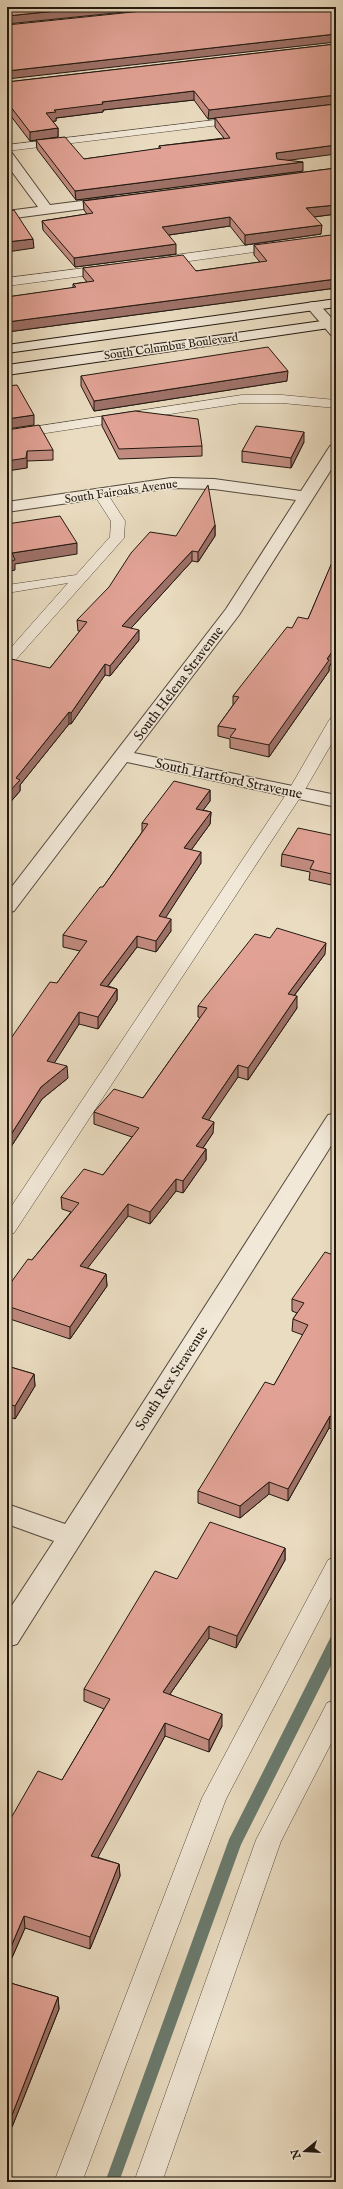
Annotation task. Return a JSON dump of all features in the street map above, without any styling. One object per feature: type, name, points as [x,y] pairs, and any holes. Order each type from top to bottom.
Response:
[{"type":"street","points":[[7,156],[47,210]]},
{"type":"street","points":[[7,215],[125,200]]},
{"type":"street","name":"South Columbus Boulevard","points":[[7,349],[336,303]]},
{"type":"street","points":[[313,306],[333,326]]},
{"type":"street","name":"South Columbus Boulevard","points":[[7,370],[333,326]]},
{"type":"street","name":"South Helena Stravenue","points":[[7,907],[233,611],[336,449]]},
{"type":"street","name":"South Fairoaks Avenue","points":[[7,507],[151,485],[193,483],[235,486],[306,496]]},
{"type":"street","name":"South Hartford Stravenue","points":[[123,756],[336,801]]},
{"type":"street","name":"South Rex Stravenue","points":[[7,1636],[336,1120]]},
{"type":"street","points":[[7,1514],[70,1536]]},
{"type":"lane","points":[[7,148],[250,118]]},
{"type":"lane","points":[[148,263],[289,244]]},
{"type":"lane","points":[[7,282],[124,266]]},
{"type":"lane","points":[[7,435],[242,399],[282,399],[336,404]]},
{"type":"lane","points":[[7,662],[117,538],[118,521],[100,493]]},
{"type":"lane","points":[[7,589],[66,579],[80,579]]},
{"type":"lane","points":[[7,1228],[296,793],[336,722]]},
{"type":"lane","points":[[68,2182],[214,1798],[336,1566]]},
{"type":"lane","points":[[148,2182],[269,1840],[336,1710]]},
{"type":"building","points":[[7,7],[95,7],[7,16]]},
{"type":"building","points":[[181,7],[336,7],[336,34],[7,71],[7,25]]},
{"type":"building","points":[[336,44],[336,95],[209,110],[194,91],[102,102],[103,104],[54,110],[56,112],[46,113],[58,128],[30,132],[7,102],[7,82]]},
{"type":"building","points":[[336,104],[336,145],[276,153],[277,159],[303,162],[75,191],[36,140],[65,137],[84,159],[161,148],[159,146],[230,138],[215,118]]},
{"type":"building","points":[[336,168],[336,205],[306,208],[322,225],[245,235],[230,217],[162,227],[176,244],[74,258],[42,221],[93,213],[83,201]]},
{"type":"building","points":[[14,210],[33,239],[7,242],[7,211]]},
{"type":"building","points":[[331,235],[336,240],[336,279],[7,322],[7,297],[76,287],[73,284],[94,281],[83,268],[183,255],[196,271],[267,261],[254,245]]},
{"type":"building","points":[[268,347],[288,371],[94,401],[81,376]]},
{"type":"building","points":[[17,385],[34,415],[7,419],[7,386]]},
{"type":"building","points":[[135,411],[198,419],[202,446],[119,449],[102,416]]},
{"type":"building","points":[[39,425],[53,450],[27,451],[26,458],[7,461],[7,430]]},
{"type":"building","points":[[256,426],[304,432],[291,458],[242,451]]},
{"type":"building","points":[[208,485],[215,525],[198,552],[192,551],[122,626],[139,630],[110,666],[105,664],[71,713],[69,712],[16,778],[20,780],[7,794],[7,658],[50,668],[87,622],[77,620],[109,587],[131,553],[150,532],[176,536]]},
{"type":"building","points":[[60,516],[77,543],[12,553],[15,560],[7,561],[7,524]]},
{"type":"building","points":[[336,547],[336,553],[332,553]]},
{"type":"building","points":[[336,553],[336,646],[327,659],[329,660],[269,745],[230,737],[236,729],[218,726],[239,697],[233,696],[287,627],[292,628],[298,617],[308,619]]},
{"type":"building","points":[[174,781],[210,790],[196,809],[211,812],[184,848],[201,852],[159,916],[171,919],[156,941],[137,936],[100,985],[117,989],[98,1017],[79,1012],[47,1061],[67,1066],[41,1087],[7,1141],[7,1044],[50,982],[57,983],[87,941],[63,935],[100,887],[103,887],[148,824],[142,823]]},
{"type":"building","points":[[298,828],[336,836],[336,875],[310,869],[314,861],[282,854]]},
{"type":"building","points":[[277,928],[326,943],[288,994],[297,996],[248,1068],[238,1065],[202,1118],[214,1122],[196,1146],[206,1149],[183,1181],[176,1179],[150,1212],[128,1204],[80,1266],[106,1274],[70,1327],[7,1306],[7,1288],[28,1259],[32,1260],[79,1203],[61,1197],[84,1169],[103,1175],[139,1128],[94,1112],[114,1089],[143,1098],[207,1008],[198,1006],[255,934],[270,938]]},
{"type":"building","points":[[325,1252],[336,1256],[336,1418],[330,1416],[288,1489],[269,1482],[240,1506],[198,1491],[265,1382],[274,1385],[308,1325],[293,1319],[304,1303],[292,1299]]},
{"type":"building","points":[[7,1366],[34,1374],[15,1406],[7,1404]]},
{"type":"building","points":[[210,1522],[285,1548],[237,1636],[209,1626],[163,1692],[222,1714],[209,1740],[165,1723],[91,1856],[119,1864],[90,1937],[24,1916],[7,1956],[7,1825],[38,1771],[62,1780],[110,1699],[84,1689],[155,1571],[177,1579]]},
{"type":"building","points":[[7,1982],[58,1997],[12,2115],[7,2114]]},
{"type":"waterway","points":[[112,2182],[235,1842],[336,1641]]}]
